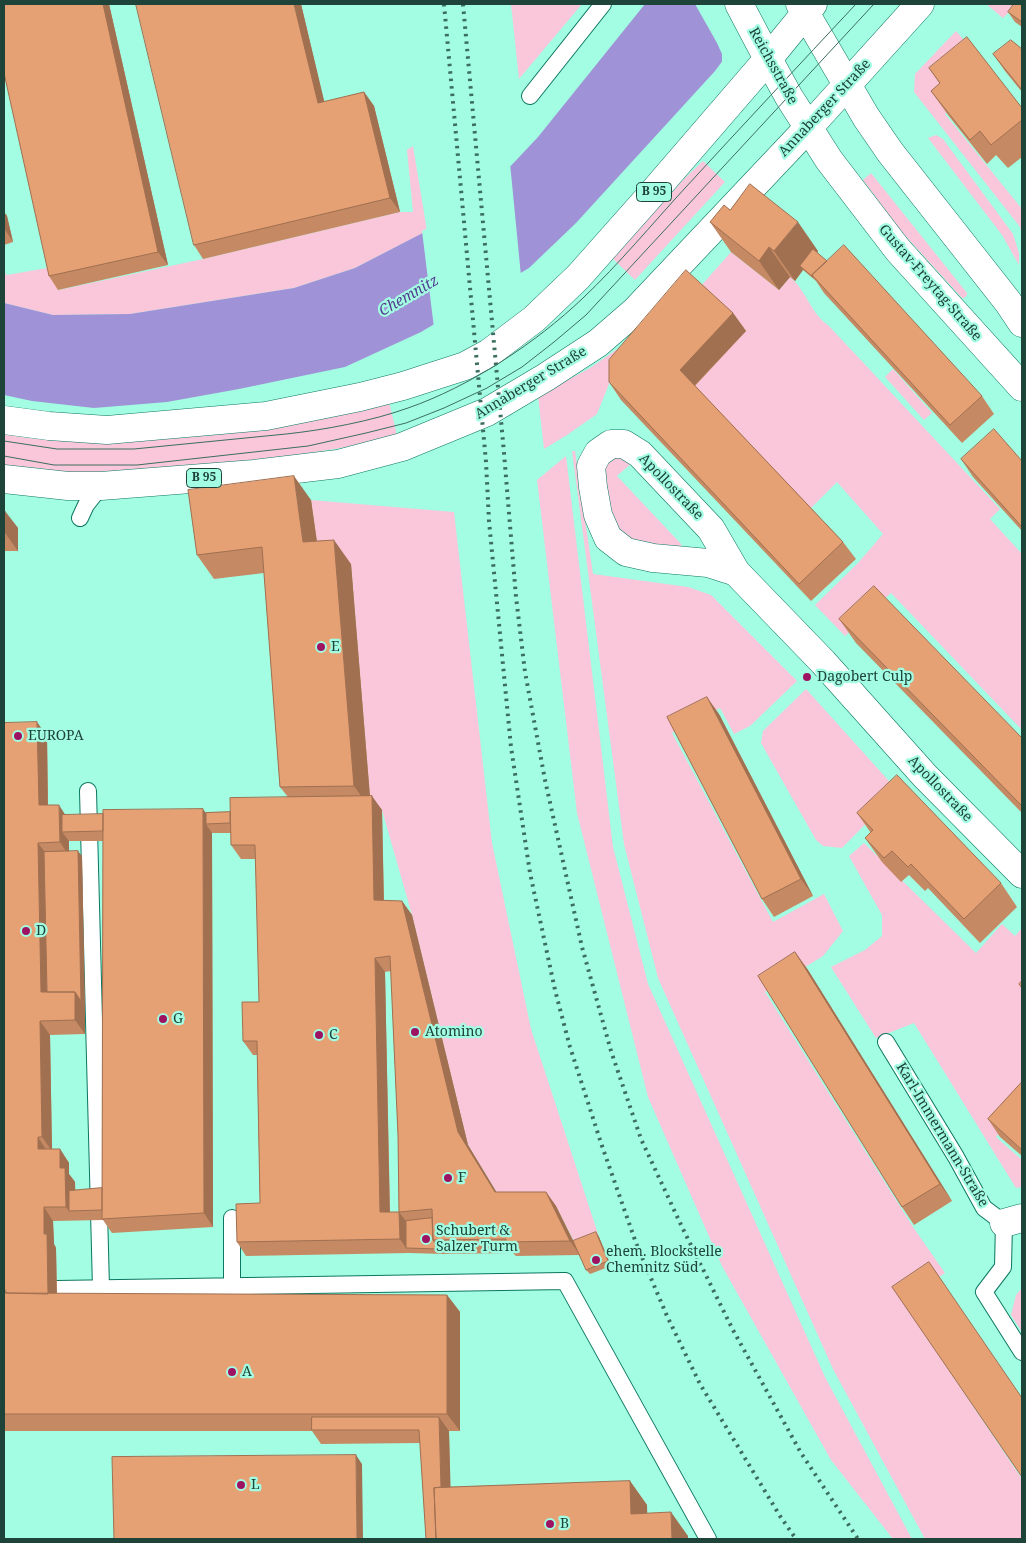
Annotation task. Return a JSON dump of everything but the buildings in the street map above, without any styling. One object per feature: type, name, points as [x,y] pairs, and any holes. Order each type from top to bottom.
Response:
[{"type":"main road","name":"Reichsstraße","points":[[739,4],[808,128]]},
{"type":"main road","name":"Annaberger Straße","points":[[4,479],[68,486],[101,486],[254,474],[338,464],[402,447],[487,412],[598,343],[635,311],[808,128],[920,4]]},
{"type":"main road","points":[[806,7],[866,117],[890,152],[1008,302],[1022,323]]},
{"type":"main road","name":"B 95","points":[[4,420],[49,426],[107,430],[266,416],[360,397],[403,386],[465,366],[489,353],[534,319],[578,277],[768,59],[806,7]]},
{"type":"main road","name":"Gustav-Freytag-Straße","points":[[808,128],[898,250],[1022,387]]},
{"type":"main road","name":"Apollostraße","points":[[736,572],[708,563],[654,558],[626,552],[608,538],[598,515],[593,487],[591,466],[598,453],[611,444],[624,444],[640,454],[711,529],[736,572],[823,662],[926,776],[1022,874]]},
{"type":"lane","points":[[530,96],[603,4]]},
{"type":"lane","points":[[80,518],[86,506],[101,486]]},
{"type":"lane","points":[[88,791],[101,1288]]},
{"type":"lane","name":"Karl-Immermann-Straße","points":[[886,1042],[956,1157],[984,1208],[1013,1220],[1003,1267],[984,1292],[1022,1352]]},
{"type":"lane","points":[[232,1218],[232,1286]]},
{"type":"lane","points":[[57,1289],[565,1281],[708,1539]]},
{"type":"shaded area","points":[[511,4],[582,4],[519,79]]},
{"type":"shaded area","points":[[986,4],[1017,4],[1003,18]]},
{"type":"shaded area","points":[[956,31],[977,55],[954,105],[945,114],[1022,209],[1022,234],[1020,227],[914,92],[915,74]]},
{"type":"shaded area","points":[[936,135],[943,139],[1013,234],[1019,253],[1019,265],[1002,235],[928,138]]},
{"type":"shaded area","points":[[413,146],[427,231],[355,268],[294,288],[130,314],[53,315],[4,303],[4,272],[7,275],[53,267],[59,290],[203,259],[400,212],[413,212],[407,150]]},
{"type":"shaded area","points":[[703,161],[725,182],[635,280],[612,258]]},
{"type":"shaded area","points":[[871,173],[967,293],[964,298],[900,230],[863,180]]},
{"type":"shaded area","points":[[731,252],[779,290],[790,277],[796,282],[817,315],[1000,509],[990,519],[1022,554],[1022,730],[891,593],[845,636],[815,605],[858,563],[883,534],[837,482],[809,510],[692,388],[745,331],[699,288]]},
{"type":"shaded area","points":[[623,345],[597,414],[544,449],[538,396],[590,368]]},
{"type":"shaded area","points":[[893,369],[932,413],[924,420],[885,377]]},
{"type":"shaded area","points":[[389,402],[397,435],[341,448],[276,458],[118,473],[63,472],[4,465],[4,434],[46,440],[89,442],[198,436],[257,429]]},
{"type":"shaded area","points":[[572,451],[575,451],[593,574],[688,587],[711,595],[797,681],[750,726],[734,734],[720,708],[672,733],[773,922],[824,894],[843,931],[823,956],[765,992],[913,1227],[945,1273],[903,1302],[1022,1479],[1022,1539],[925,1539],[833,1369],[658,978],[624,844]]},
{"type":"shaded area","points":[[641,455],[617,476],[682,545],[674,548],[628,547],[603,514],[604,459]]},
{"type":"shaded area","points":[[566,456],[613,847],[648,984],[825,1377],[912,1539],[893,1539],[831,1460],[722,1266],[648,1097],[577,813],[537,480]]},
{"type":"shaded area","points":[[311,500],[454,512],[492,843],[531,1029],[599,1237],[576,1245],[556,1206],[505,1206],[468,1145],[412,915],[382,810],[371,810],[351,565],[320,565]]},
{"type":"shaded area","points":[[806,689],[898,791],[842,848],[823,846],[816,840],[761,743],[763,731]]},
{"type":"shaded area","points":[[864,843],[976,953],[1002,924],[1015,936],[1022,928],[1022,1108],[996,1137],[1022,1160],[1022,1187],[1016,1188],[914,1023],[876,1038],[831,967],[865,950],[882,936],[882,915],[849,856]]},
{"type":"shaded area","points":[[1022,1288],[1022,1332],[1011,1315],[1016,1295]]},
{"type":"water","name":"Chemnitz","points":[[645,4],[765,4],[715,71],[576,223],[529,268],[421,332],[345,367],[167,402],[94,408],[32,401],[4,395],[4,303],[53,315],[130,314],[294,288],[355,268],[444,222],[506,171],[538,137]]},
{"type":"pier","points":[[695,4],[768,4],[722,64],[722,54]]},
{"type":"pier","points":[[510,163],[521,276],[434,328],[422,231],[442,220]]},
{"type":"tram line","points":[[4,441],[57,449],[134,449],[286,434],[379,417],[431,399],[478,376],[523,347],[583,298],[856,4]]},
{"type":"tram line","points":[[4,456],[54,465],[137,465],[308,446],[406,423],[487,388],[522,367],[586,315],[874,4]]},
{"type":"railway","points":[[444,4],[486,462],[489,521],[511,747],[530,873],[555,990],[570,1047],[602,1146],[636,1243],[667,1316],[700,1384],[796,1539]]},
{"type":"railway","points":[[463,4],[516,597],[525,672],[545,780],[582,947],[611,1051],[641,1139],[682,1227],[733,1330],[801,1453],[858,1539]]},
{"type":"place","name":"E","points":[[321,647]]},
{"type":"place","name":"Dagobert Culp","points":[[807,677]]},
{"type":"place","name":"EUROPA","points":[[18,736]]},
{"type":"place","name":"D","points":[[26,931]]},
{"type":"place","name":"G","points":[[163,1019]]},
{"type":"place","name":"Atomino","points":[[415,1032]]},
{"type":"place","name":"C","points":[[319,1035]]},
{"type":"place","name":"F","points":[[448,1178]]},
{"type":"place","name":"Schubert & Salzer Turm","points":[[426,1239]]},
{"type":"place","name":"ehem. Blockstelle Chemnitz Süd","points":[[596,1260]]},
{"type":"place","name":"A","points":[[232,1372]]},
{"type":"place","name":"L","points":[[241,1485]]},
{"type":"place","name":"B","points":[[550,1524]]}]
